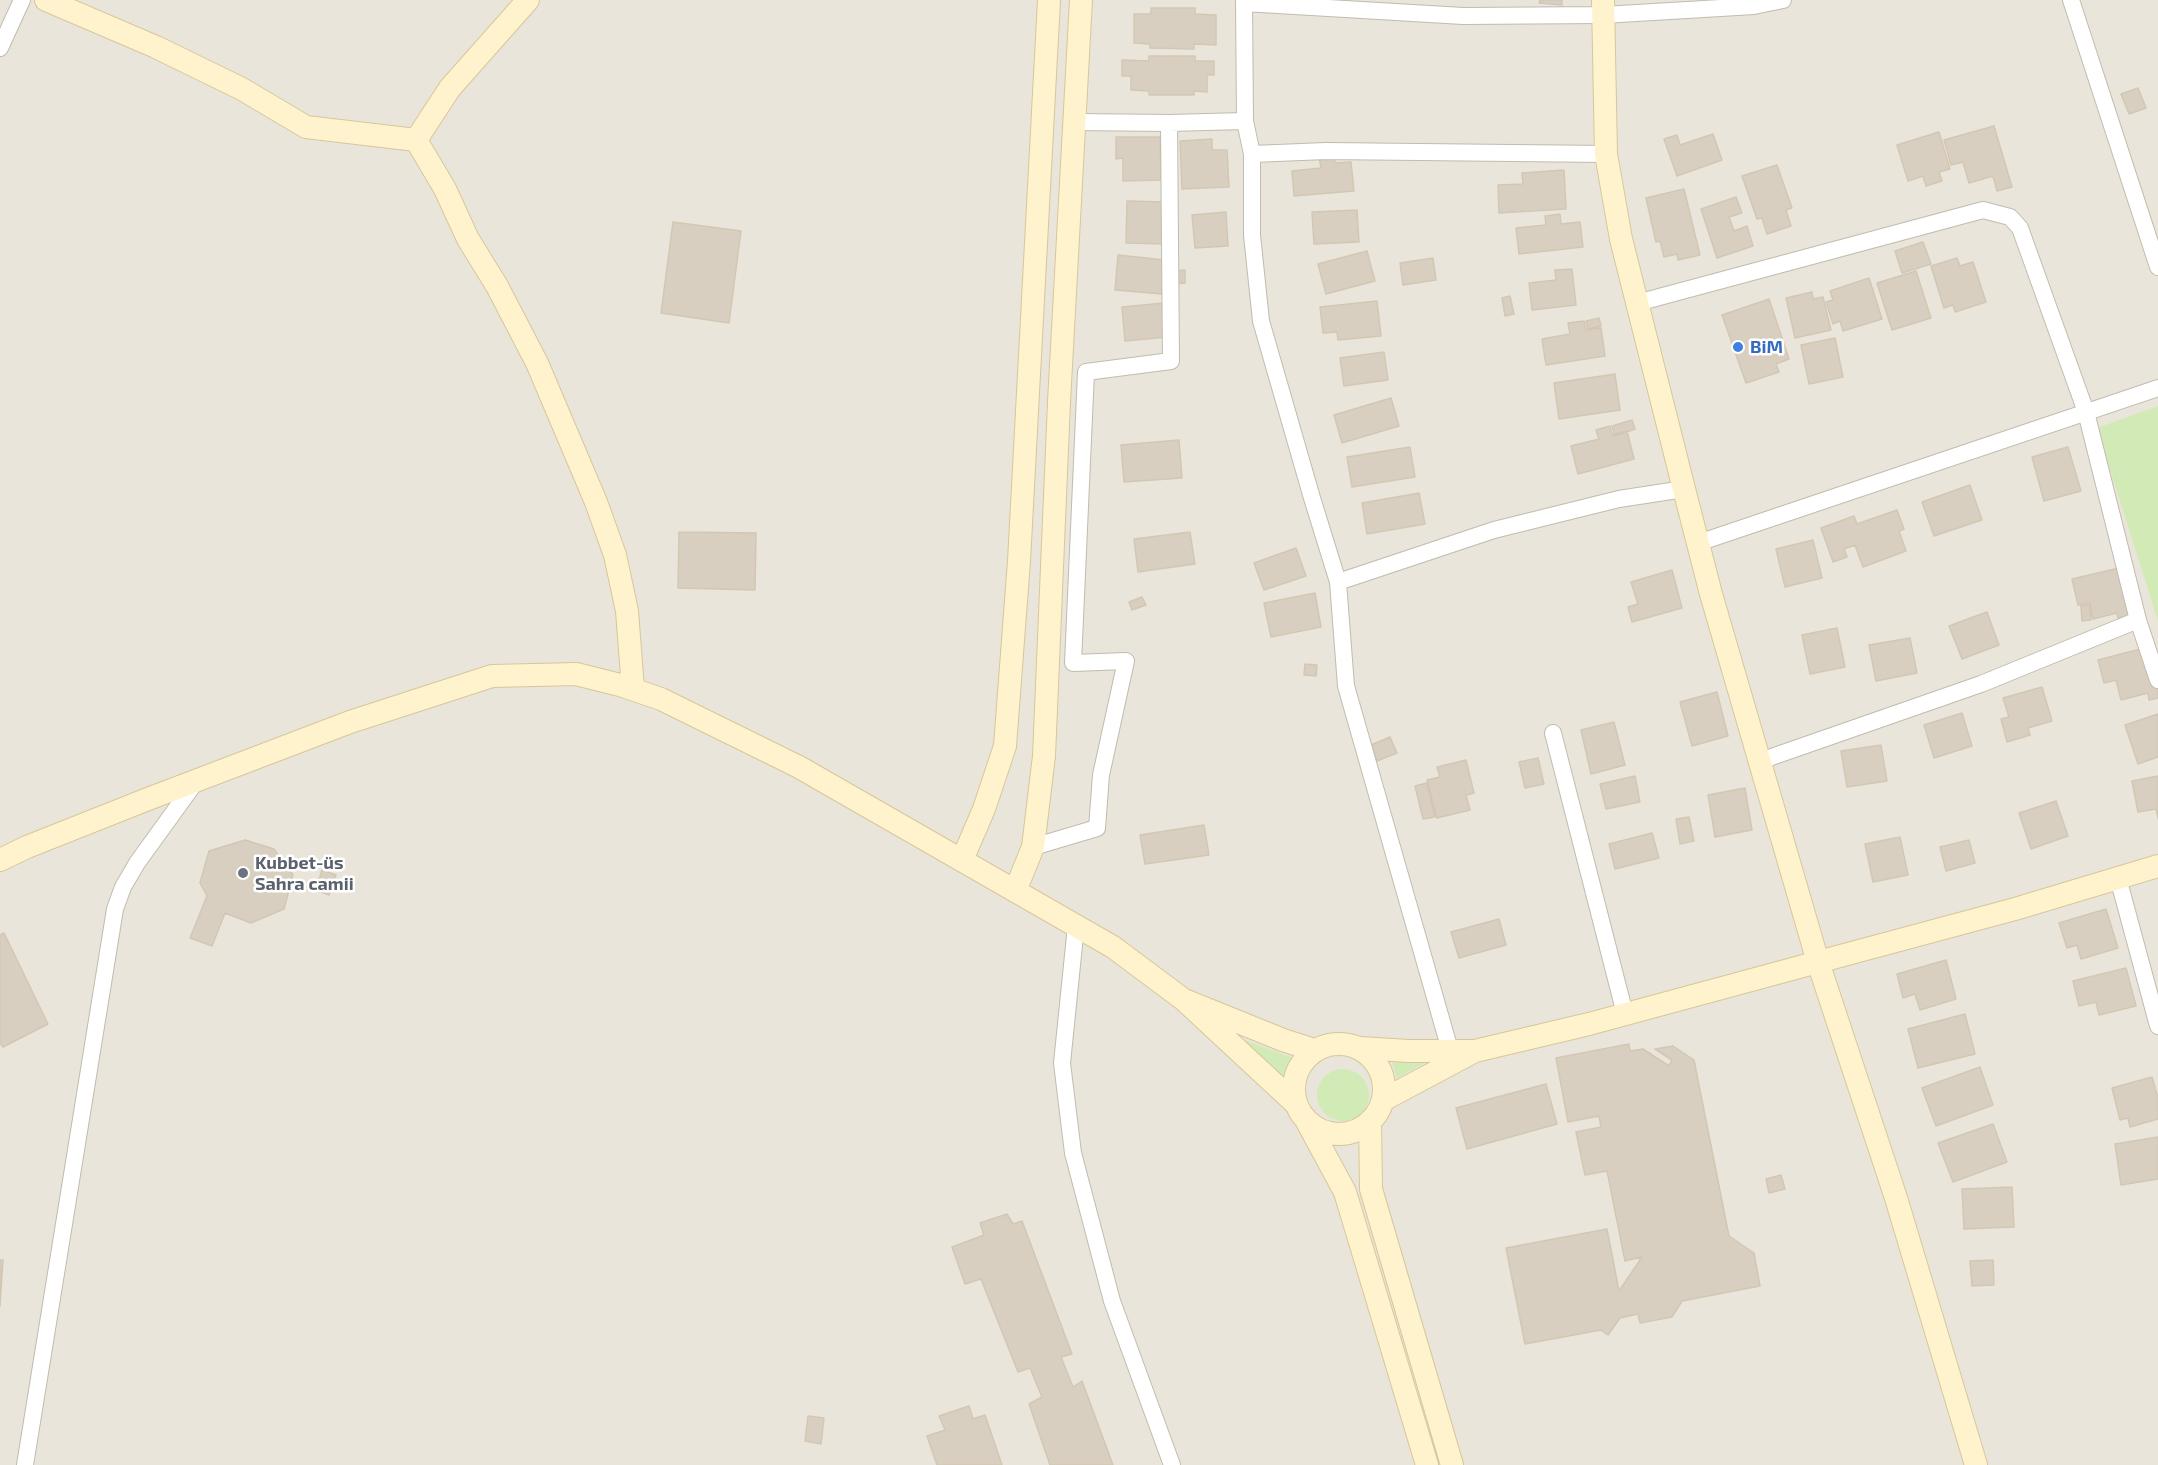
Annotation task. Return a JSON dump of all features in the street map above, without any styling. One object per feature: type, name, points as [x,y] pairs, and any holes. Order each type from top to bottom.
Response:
[{"type":"main road","points":[[46,0],[156,47],[242,89],[306,127],[416,140]]},
{"type":"main road","points":[[416,140],[450,88],[528,0]]},
{"type":"main road","points":[[962,860],[984,809],[1005,746],[1020,561],[1049,0]]},
{"type":"main road","points":[[1015,891],[1033,847],[1044,756],[1059,402],[1081,0]]},
{"type":"main road","points":[[1603,8],[1606,154],[1621,239],[1684,489],[1818,962],[1896,1198],[1976,1465]]},
{"type":"main road","points":[[416,140],[445,189],[468,239],[497,286],[537,363],[596,502],[615,555],[627,611],[633,689]]},
{"type":"main road","points":[[0,860],[27,847],[350,722],[492,676],[576,674],[661,699],[799,767],[1113,947],[1184,1000],[1301,1111],[1310,1124],[1323,1132],[1338,1134],[1353,1132],[1377,1114],[1383,1100],[1385,1085],[1381,1070],[1372,1057],[1360,1048]]},
{"type":"main road","points":[[1383,1100],[1475,1051],[1625,1014],[2015,909],[2158,866]]},
{"type":"main road","points":[[1184,1000],[1314,1050]]},
{"type":"main road","points":[[1427,1465],[1345,1192],[1301,1111],[1293,1085],[1296,1071],[1304,1058],[1314,1050],[1330,1044],[1346,1043],[1360,1048],[1409,1051],[1475,1051]]},
{"type":"main road","points":[[1370,1121],[1371,1189],[1452,1465]]},
{"type":"street","points":[[0,48],[22,0]]},
{"type":"street","points":[[1450,1050],[1346,686],[1338,582],[1261,321],[1252,235],[1252,154],[1245,120],[1244,1],[1463,16],[1603,8],[1754,6],[1783,0]]},
{"type":"street","points":[[2072,0],[2158,267]]},
{"type":"street","points":[[1074,122],[1168,123],[1245,120]]},
{"type":"street","points":[[1033,847],[1097,828],[1101,775],[1125,661],[1073,663],[1086,372],[1171,361],[1168,123]]},
{"type":"street","points":[[1252,154],[1326,151],[1606,154]]},
{"type":"street","points":[[1637,303],[1983,210],[2010,217],[2020,228],[2086,412],[2138,620],[2158,680]]},
{"type":"street","points":[[1698,543],[2158,388]]},
{"type":"street","points":[[1338,582],[1494,530],[1619,499],[1684,489]]},
{"type":"street","points":[[1760,761],[1981,684],[2138,620]]},
{"type":"street","points":[[1553,734],[1625,1014]]},
{"type":"street","points":[[25,1465],[115,909],[123,887],[137,863],[197,780]]},
{"type":"street","points":[[2118,878],[2158,1026]]},
{"type":"street","points":[[1076,926],[1062,1063],[1073,1153],[1112,1301],[1172,1465]]},
{"type":"shaded area","points":[[0,0],[2158,0],[2158,1465],[0,1465]]},
{"type":"green space","points":[[2158,406],[2158,621],[2097,428]]},
{"type":"green space","points":[[1236,1037],[1293,1058],[1285,1077]]},
{"type":"green space","points":[[1436,1057],[1397,1078],[1392,1063]]},
{"type":"green space","points":[[1343,1069],[1357,1073],[1365,1081],[1369,1095],[1365,1109],[1357,1117],[1343,1121],[1329,1117],[1321,1109],[1317,1095],[1321,1081],[1329,1073]]},
{"type":"building","points":[[1540,0],[1562,0],[1562,5],[1539,3]]},
{"type":"building","points":[[1151,8],[1195,8],[1195,14],[1216,15],[1216,45],[1194,44],[1194,49],[1150,48],[1150,44],[1134,43],[1134,14],[1151,14]]},
{"type":"building","points":[[1149,56],[1195,56],[1195,61],[1214,61],[1214,75],[1207,75],[1207,92],[1194,91],[1194,95],[1149,95],[1149,91],[1131,90],[1131,76],[1122,76],[1122,60],[1149,61]]},
{"type":"building","points":[[2138,88],[2146,108],[2129,114],[2121,94]]},
{"type":"building","points":[[1994,126],[2012,187],[1997,191],[1993,176],[1969,183],[1963,162],[1951,165],[1944,140]]},
{"type":"building","points":[[1939,132],[1950,169],[1939,172],[1942,181],[1926,186],[1923,176],[1908,181],[1897,145]]},
{"type":"building","points":[[1713,134],[1722,160],[1677,176],[1664,139],[1677,135],[1680,145]]},
{"type":"building","points":[[1116,137],[1160,137],[1161,180],[1123,181],[1123,158],[1116,159]]},
{"type":"building","points":[[1212,139],[1212,150],[1227,150],[1229,187],[1182,189],[1180,141]]},
{"type":"building","points":[[1334,155],[1335,163],[1351,162],[1354,191],[1294,196],[1292,171],[1321,168],[1319,157]]},
{"type":"building","points":[[1777,165],[1792,208],[1786,210],[1791,226],[1767,234],[1762,218],[1757,219],[1742,176]]},
{"type":"building","points":[[1564,170],[1566,209],[1499,213],[1498,185],[1523,184],[1522,173]]},
{"type":"building","points":[[1684,189],[1700,255],[1678,260],[1677,254],[1664,257],[1660,241],[1656,242],[1646,198]]},
{"type":"building","points":[[1736,197],[1742,213],[1729,217],[1734,231],[1747,226],[1753,246],[1717,258],[1701,209]]},
{"type":"building","points":[[1127,201],[1165,202],[1164,244],[1126,243]]},
{"type":"building","points":[[1357,210],[1359,242],[1314,244],[1312,212]]},
{"type":"building","points":[[1226,212],[1228,246],[1195,248],[1192,215]]},
{"type":"building","points":[[1560,214],[1561,224],[1580,222],[1583,247],[1519,254],[1516,228],[1546,225],[1545,216]]},
{"type":"building","points":[[673,222],[741,231],[729,323],[661,313]]},
{"type":"building","points":[[1923,242],[1931,264],[1902,273],[1895,251]]},
{"type":"building","points":[[1367,251],[1375,281],[1326,294],[1318,264]]},
{"type":"building","points":[[1118,255],[1165,260],[1162,294],[1115,290]]},
{"type":"building","points":[[1433,258],[1436,280],[1403,285],[1400,263]]},
{"type":"building","points":[[1957,258],[1960,266],[1973,262],[1986,302],[1955,312],[1953,305],[1944,308],[1931,266]]},
{"type":"building","points":[[1572,269],[1576,305],[1532,310],[1529,283],[1556,280],[1555,270]]},
{"type":"building","points":[[1185,270],[1185,283],[1174,284],[1173,271]]},
{"type":"building","points":[[1916,271],[1931,318],[1892,330],[1877,283]]},
{"type":"building","points":[[1869,278],[1882,319],[1843,331],[1840,321],[1833,324],[1826,302],[1833,300],[1830,291]]},
{"type":"building","points":[[1812,292],[1813,299],[1823,297],[1831,330],[1795,338],[1786,298]]},
{"type":"building","points":[[1510,296],[1514,314],[1505,316],[1502,298]]},
{"type":"building","points":[[1769,299],[1789,359],[1776,364],[1779,372],[1746,383],[1722,315]]},
{"type":"building","points":[[1377,301],[1381,336],[1338,340],[1337,332],[1323,333],[1320,307]]},
{"type":"building","points":[[1164,303],[1168,337],[1125,341],[1122,307]]},
{"type":"building","points":[[1599,318],[1601,326],[1588,329],[1586,321]]},
{"type":"building","points":[[1584,321],[1586,330],[1601,328],[1605,356],[1546,365],[1542,339],[1570,334],[1568,323]]},
{"type":"building","points":[[1835,338],[1843,377],[1809,384],[1801,345]]},
{"type":"building","points":[[1384,352],[1388,380],[1344,386],[1340,358]]},
{"type":"building","points":[[1615,374],[1620,410],[1559,419],[1554,383]]},
{"type":"building","points":[[1391,398],[1399,426],[1342,443],[1334,415]]},
{"type":"building","points":[[1632,420],[1635,429],[1615,436],[1612,426]]},
{"type":"building","points":[[1610,426],[1612,435],[1627,431],[1634,459],[1578,474],[1571,446],[1599,439],[1596,430]]},
{"type":"building","points":[[1179,440],[1182,478],[1124,482],[1121,445]]},
{"type":"building","points":[[1410,447],[1415,477],[1352,487],[1347,457]]},
{"type":"building","points":[[2068,447],[2081,491],[2044,501],[2032,457]]},
{"type":"building","points":[[1970,485],[1982,520],[1934,536],[1922,502]]},
{"type":"building","points":[[1419,493],[1425,524],[1367,534],[1362,503]]},
{"type":"building","points":[[1897,510],[1904,529],[1899,531],[1906,551],[1863,567],[1855,545],[1844,549],[1847,557],[1833,562],[1821,528],[1854,516],[1857,524]]},
{"type":"building","points":[[679,532],[756,533],[755,590],[678,588]]},
{"type":"building","points":[[1190,532],[1195,564],[1138,572],[1134,539]]},
{"type":"building","points":[[1813,540],[1822,578],[1785,587],[1776,549]]},
{"type":"building","points":[[1296,548],[1306,576],[1264,590],[1254,563]]},
{"type":"building","points":[[2119,568],[2130,615],[2118,618],[2117,613],[2093,619],[2090,603],[2078,605],[2072,579]]},
{"type":"building","points":[[1672,570],[1682,608],[1632,622],[1628,607],[1638,604],[1631,582]]},
{"type":"building","points":[[1315,593],[1321,627],[1271,637],[1264,603]]},
{"type":"building","points":[[1142,597],[1146,605],[1132,610],[1129,602]]},
{"type":"building","points":[[2090,605],[2091,620],[2082,621],[2081,606]]},
{"type":"building","points":[[1987,612],[1999,645],[1962,659],[1949,626]]},
{"type":"building","points":[[1837,628],[1845,667],[1810,674],[1802,635]]},
{"type":"building","points":[[1910,638],[1917,673],[1876,681],[1869,645]]},
{"type":"building","points":[[2144,648],[2158,685],[2158,698],[2149,700],[2148,693],[2121,700],[2116,680],[2104,683],[2098,660]]},
{"type":"building","points":[[1305,664],[1317,665],[1316,676],[1304,675]]},
{"type":"building","points":[[2042,687],[2052,721],[2028,728],[2030,735],[2007,742],[2001,719],[2009,717],[2003,698]]},
{"type":"building","points":[[1717,692],[1728,736],[1692,746],[1680,702]]},
{"type":"building","points":[[1962,713],[1972,746],[1934,758],[1924,725]]},
{"type":"building","points":[[2158,714],[2158,757],[2138,764],[2125,725]]},
{"type":"building","points":[[1614,722],[1625,765],[1591,774],[1581,730]]},
{"type":"building","points":[[1390,737],[1397,753],[1377,761],[1371,745]]},
{"type":"building","points":[[1881,745],[1887,781],[1847,787],[1841,751]]},
{"type":"building","points":[[1538,758],[1544,784],[1525,788],[1519,762]]},
{"type":"building","points":[[1466,760],[1474,793],[1466,795],[1470,810],[1437,818],[1427,780],[1440,777],[1437,767]]},
{"type":"building","points":[[1635,776],[1640,802],[1606,809],[1600,784]]},
{"type":"building","points":[[2158,776],[2158,818],[2156,809],[2138,812],[2132,781]]},
{"type":"building","points":[[1427,783],[1435,817],[1423,819],[1415,786]]},
{"type":"building","points":[[1745,788],[1752,830],[1715,837],[1708,795]]},
{"type":"building","points":[[2056,801],[2068,836],[2031,849],[2019,813]]},
{"type":"building","points":[[1689,817],[1694,841],[1680,844],[1676,819]]},
{"type":"building","points":[[1204,825],[1209,855],[1145,864],[1140,835]]},
{"type":"building","points":[[1652,833],[1659,858],[1615,869],[1609,844]]},
{"type":"building","points":[[1900,837],[1908,875],[1873,882],[1865,844]]},
{"type":"building","points":[[245,840],[274,849],[293,875],[284,909],[251,923],[225,913],[212,946],[190,938],[207,896],[200,883],[209,851]]},
{"type":"building","points":[[1969,840],[1975,863],[1946,871],[1940,847]]},
{"type":"building","points":[[322,870],[336,875],[329,895],[316,890]]},
{"type":"building","points":[[2106,909],[2118,948],[2081,959],[2077,945],[2067,948],[2059,923]]},
{"type":"building","points":[[1499,919],[1506,945],[1459,958],[1451,932]]},
{"type":"building","points":[[4,933],[48,1024],[3,1047],[0,1043],[0,935]]},
{"type":"building","points":[[1946,960],[1956,999],[1920,1010],[1915,994],[1903,998],[1897,974]]},
{"type":"building","points":[[2126,968],[2136,1006],[2099,1015],[2096,1002],[2079,1006],[2073,981]]},
{"type":"building","points":[[1965,1014],[1975,1054],[1918,1068],[1908,1029]]},
{"type":"building","points":[[1629,1044],[1630,1051],[1643,1049],[1669,1066],[1672,1060],[1655,1049],[1673,1046],[1694,1060],[1729,1236],[1754,1253],[1760,1286],[1682,1301],[1672,1317],[1640,1323],[1638,1314],[1620,1318],[1608,1335],[1601,1330],[1525,1344],[1506,1248],[1607,1229],[1619,1291],[1642,1257],[1625,1261],[1607,1171],[1585,1175],[1576,1132],[1601,1127],[1599,1116],[1568,1122],[1556,1058]]},
{"type":"building","points":[[1980,1067],[1993,1105],[1936,1126],[1922,1088]]},
{"type":"building","points":[[2152,1077],[2158,1098],[2158,1119],[2130,1127],[2128,1118],[2120,1120],[2112,1088]]},
{"type":"building","points":[[1546,1084],[1557,1124],[1467,1149],[1456,1108]]},
{"type":"building","points":[[1993,1124],[2007,1162],[1953,1182],[1938,1143]]},
{"type":"building","points":[[2158,1137],[2158,1179],[2121,1185],[2115,1144]]},
{"type":"building","points":[[1781,1175],[1785,1189],[1769,1193],[1766,1179]]},
{"type":"building","points":[[2012,1187],[2014,1227],[1964,1229],[1962,1189]]},
{"type":"building","points":[[1007,1214],[1013,1224],[1022,1221],[1072,1354],[1061,1357],[1073,1387],[1082,1381],[1113,1465],[1050,1465],[1029,1404],[1042,1397],[1030,1368],[1018,1372],[981,1279],[965,1284],[952,1247],[984,1235],[980,1223]]},
{"type":"building","points":[[0,1260],[3,1260],[0,1306]]},
{"type":"building","points":[[1993,1260],[1994,1285],[1972,1286],[1970,1261]]},
{"type":"building","points":[[969,1406],[973,1419],[985,1415],[1002,1465],[937,1465],[927,1436],[945,1430],[939,1416]]},
{"type":"building","points":[[808,1416],[824,1418],[821,1444],[805,1441]]},
{"type":"place","name":"BiM","points":[[1738,347]]},
{"type":"place","name":"Kubbet-üs Sahra camii","points":[[243,873]]}]
